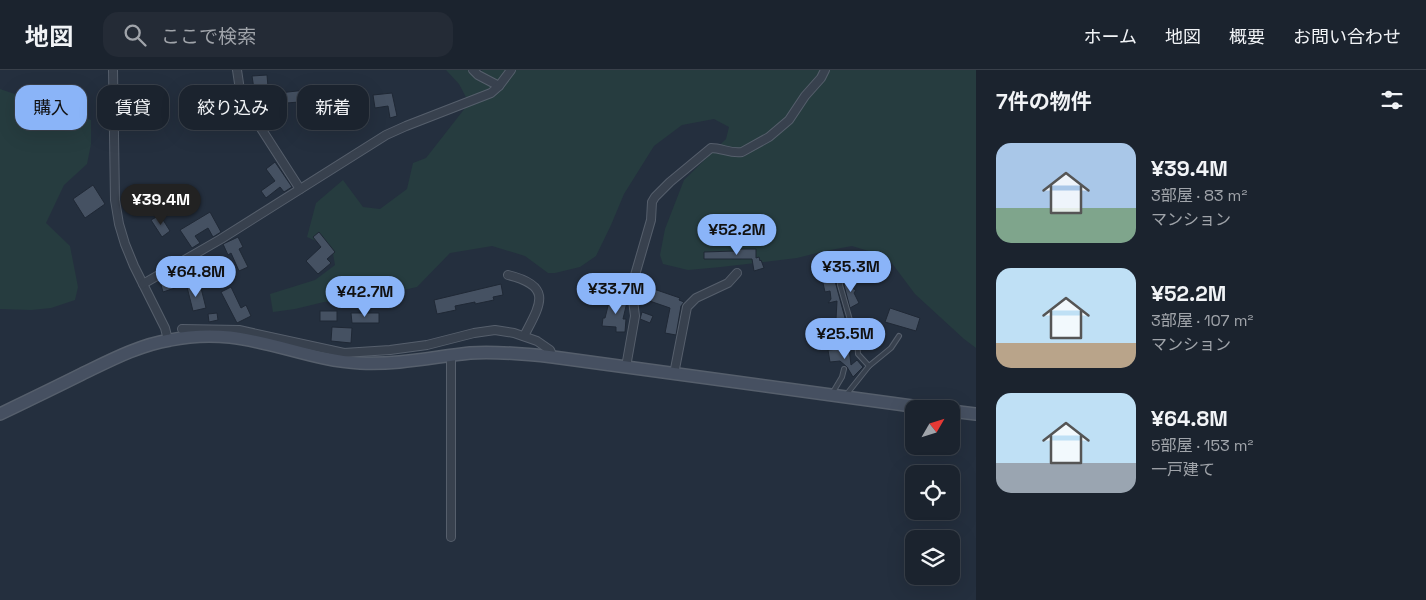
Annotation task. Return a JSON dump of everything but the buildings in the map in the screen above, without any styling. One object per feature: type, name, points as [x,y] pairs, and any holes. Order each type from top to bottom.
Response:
[{"type":"street","points":[[113,70],[115,200],[125,244],[165,328],[168,340]]},
{"type":"street","points":[[246,70],[237,70],[240,90],[246,105],[300,189]]},
{"type":"street","points":[[473,70],[478,75],[499,86]]},
{"type":"street","points":[[143,284],[221,239],[386,135],[491,93],[511,70]]},
{"type":"street","points":[[626,368],[635,316],[632,292],[633,282],[651,220],[652,202],[655,197],[711,148],[719,148],[737,153],[769,137],[789,120],[825,70]]},
{"type":"street","points":[[674,374],[687,307],[696,298],[728,283],[737,273]]},
{"type":"street","points":[[508,275],[521,278],[530,283],[536,288],[540,297],[539,305],[524,336]]},
{"type":"street","points":[[182,329],[239,330],[344,353],[428,345],[474,332],[494,330],[524,336],[544,345],[553,356]]},
{"type":"street","points":[[0,414],[109,361],[144,347],[168,340],[194,337],[231,337],[297,352],[359,363],[398,363],[470,353],[553,356],[626,368],[905,405]]},
{"type":"street","points":[[451,356],[451,537]]},
{"type":"street","points":[[960,412],[976,414]]},
{"type":"lane","points":[[839,257],[842,268],[840,285],[859,343],[858,354],[869,366]]},
{"type":"lane","points":[[845,396],[869,366],[891,348],[899,336]]},
{"type":"lane","points":[[832,394],[842,377],[844,369]]},
{"type":"green space","points":[[446,70],[473,70],[477,73],[483,70],[976,70],[976,348],[915,294],[891,262],[872,252],[852,246],[797,258],[721,267],[688,270],[663,264],[660,255],[665,229],[684,180],[726,139],[729,127],[714,119],[682,125],[654,146],[624,194],[596,256],[580,267],[548,273],[525,256],[492,246],[450,253],[417,287],[371,297],[324,302],[273,312],[270,294],[315,280],[335,265],[332,248],[307,237],[316,203],[343,180],[363,207],[380,209],[407,189],[413,163],[426,158],[469,103],[459,84]]},
{"type":"green space","points":[[0,89],[15,94],[15,130],[87,130],[87,119],[91,120],[91,144],[87,164],[64,185],[46,223],[70,246],[78,287],[75,300],[51,308],[31,310],[0,309]]}]
